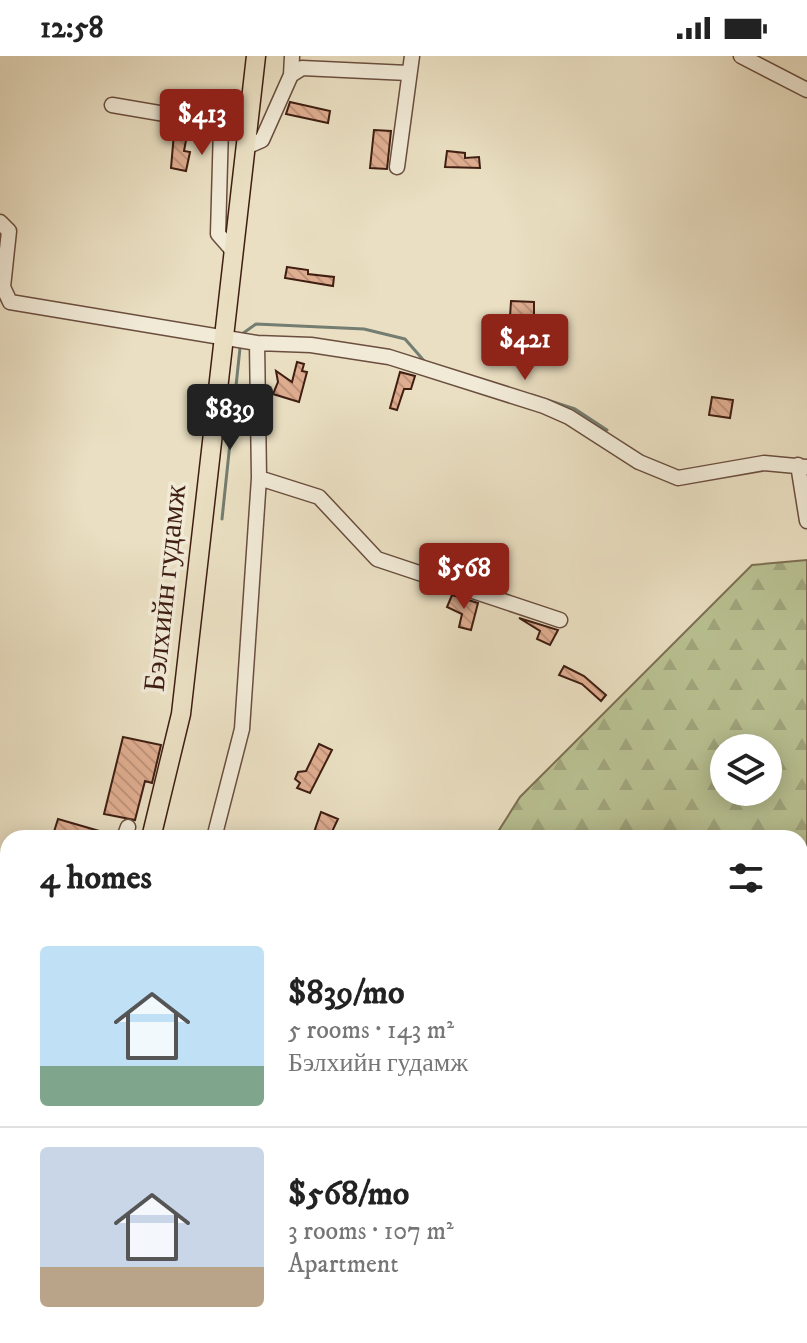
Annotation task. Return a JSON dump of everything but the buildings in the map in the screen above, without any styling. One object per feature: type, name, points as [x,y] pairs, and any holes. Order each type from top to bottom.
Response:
[{"type":"main road","name":"Бэлхийн гудамж","points":[[153,830],[181,714],[256,56]]},
{"type":"street","points":[[246,147],[262,140],[291,75],[292,56]]},
{"type":"street","points":[[397,167],[412,56]]},
{"type":"street","points":[[741,56],[807,90]]},
{"type":"street","points":[[291,75],[302,68],[408,73]]},
{"type":"street","points":[[112,105],[206,121],[221,127],[218,234],[232,250]]},
{"type":"street","points":[[0,222],[9,231],[3,287],[10,302],[115,322],[222,334],[257,343],[311,345],[389,357],[544,406],[569,417],[639,462],[678,478],[764,463],[802,466],[807,521]]},
{"type":"street","points":[[216,830],[242,729],[259,478],[257,343]]},
{"type":"street","points":[[259,478],[319,497],[377,559],[560,620]]},
{"type":"green space","points":[[807,560],[807,830],[499,830],[520,797],[752,565]]},
{"type":"waterway","points":[[242,334],[256,324],[364,329],[405,339],[426,363]]},
{"type":"waterway","points":[[222,519],[240,348]]},
{"type":"waterway","points":[[532,395],[575,409],[607,430]]}]
